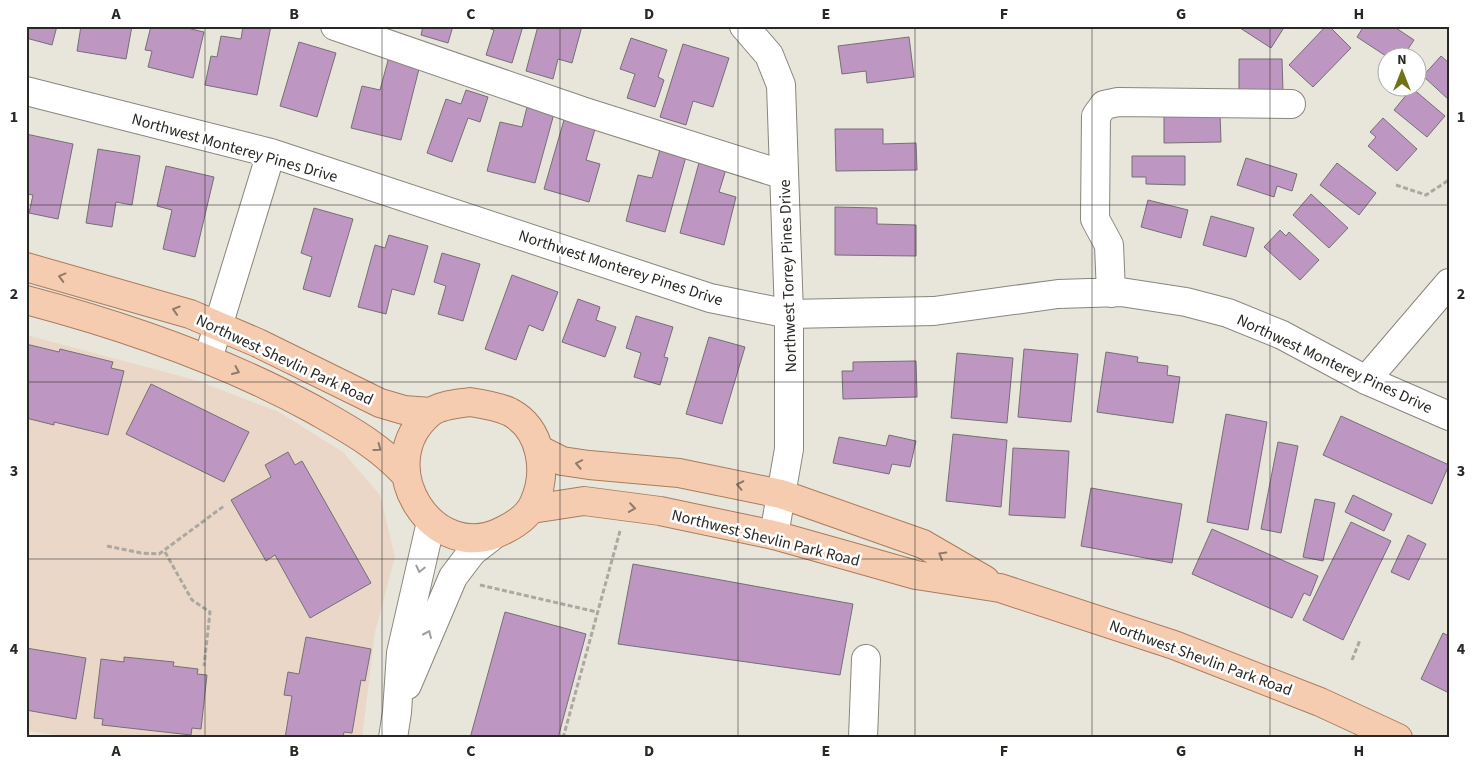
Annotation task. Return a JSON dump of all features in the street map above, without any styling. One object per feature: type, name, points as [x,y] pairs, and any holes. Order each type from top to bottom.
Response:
[{"type":"main road","name":"Northwest Shevlin Park Road","points":[[26,267],[190,314],[220,326],[380,404],[404,410],[431,412]]},
{"type":"main road","name":"Northwest Shevlin Park Road","points":[[26,300],[92,317],[208,359],[293,398],[363,437],[386,454],[405,474]]},
{"type":"main road","points":[[470,402],[490,405],[511,412],[527,425],[540,450],[538,495],[532,509],[510,528],[490,538],[469,538],[449,533],[431,522],[418,507],[409,490],[405,474],[408,450],[416,430],[431,412],[450,405],[470,402]]},
{"type":"main road","name":"Northwest Shevlin Park Road","points":[[540,450],[562,460],[588,465],[679,473],[781,494],[923,544],[1000,588]]},
{"type":"main road","name":"Northwest Shevlin Park Road","points":[[532,509],[584,501],[660,511],[774,535],[916,574],[1000,588],[1174,644],[1320,702],[1398,738]]},
{"type":"street","points":[[335,26],[582,111],[784,176]]},
{"type":"street","name":"Northwest Torrey Pines Drive","points":[[744,26],[769,55],[781,85],[789,314],[789,449],[774,535]]},
{"type":"street","name":"Northwest Monterey Pines Drive","points":[[26,91],[272,154],[710,298],[789,314],[934,312],[1058,294],[1111,293],[1186,302],[1228,313],[1282,335],[1366,380],[1449,416]]},
{"type":"street","points":[[1111,293],[1109,245],[1095,219],[1096,116],[1104,105],[1118,102],[1291,104]]},
{"type":"street","points":[[208,359],[220,326],[272,154]]},
{"type":"street","points":[[1366,380],[1449,283]]},
{"type":"street","points":[[395,725],[401,653],[431,522]]},
{"type":"street","points":[[395,725],[418,657],[454,576],[472,552],[490,538]]},
{"type":"street","points":[[863,738],[866,659]]},
{"type":"path","points":[[1396,185],[1426,195],[1449,180]]},
{"type":"path","points":[[107,546],[151,555],[165,552],[224,506]]},
{"type":"path","points":[[563,738],[620,528]]},
{"type":"path","points":[[165,552],[192,600],[210,612],[204,666]]},
{"type":"path","points":[[480,585],[597,612]]},
{"type":"path","points":[[1352,660],[1360,640]]},
{"type":"shaded area","points":[[26,335],[195,380],[279,412],[343,452],[380,495],[395,557],[375,632],[362,738],[82,738],[26,731]]},
{"type":"building","points":[[26,26],[57,26],[52,45],[26,38]]},
{"type":"building","points":[[81,26],[132,26],[126,59],[77,51]]},
{"type":"building","points":[[151,26],[192,26],[191,29],[204,32],[193,78],[148,67],[152,51],[145,50]]},
{"type":"building","points":[[243,26],[271,26],[257,95],[205,85],[211,56],[217,57],[221,36],[241,39]]},
{"type":"building","points":[[423,26],[453,26],[448,43],[421,35]]},
{"type":"building","points":[[482,26],[523,26],[512,63],[486,55],[494,30]]},
{"type":"building","points":[[538,26],[582,26],[572,63],[558,59],[553,79],[526,71]]},
{"type":"building","points":[[1237,26],[1285,26],[1271,48]]},
{"type":"building","points":[[1326,26],[1329,26],[1351,48],[1313,87],[1289,65]]},
{"type":"building","points":[[1364,26],[1393,26],[1414,40],[1409,48],[1378,48],[1378,51],[1357,37]]},
{"type":"building","points":[[909,37],[914,77],[867,83],[866,71],[842,74],[838,46]]},
{"type":"building","points":[[631,38],[667,50],[658,77],[664,80],[655,107],[627,98],[635,74],[620,69]]},
{"type":"building","points":[[299,42],[336,53],[317,117],[280,106]]},
{"type":"building","points":[[683,44],[729,58],[713,107],[693,101],[686,125],[660,117]]},
{"type":"building","points":[[390,53],[421,61],[401,140],[351,128],[362,86],[380,90]]},
{"type":"building","points":[[1441,56],[1449,63],[1449,100],[1428,81],[1428,70]]},
{"type":"building","points":[[1239,59],[1282,59],[1283,92],[1239,92]]},
{"type":"building","points":[[466,90],[488,97],[480,122],[468,118],[452,162],[427,153],[446,99],[461,104]]},
{"type":"building","points":[[1404,98],[1424,98],[1445,116],[1427,137],[1394,110]]},
{"type":"building","points":[[528,103],[555,110],[535,183],[487,171],[500,122],[522,127]]},
{"type":"building","points":[[566,113],[597,122],[586,160],[600,164],[589,202],[544,189]]},
{"type":"building","points":[[1220,113],[1221,142],[1164,143],[1164,114]]},
{"type":"building","points":[[1383,118],[1417,149],[1397,171],[1368,146],[1376,137],[1370,132]]},
{"type":"building","points":[[835,129],[883,129],[883,144],[916,143],[917,170],[836,171]]},
{"type":"building","points":[[26,134],[73,144],[58,219],[29,213],[33,195],[26,194]]},
{"type":"building","points":[[661,146],[687,153],[665,232],[626,221],[638,175],[652,178]]},
{"type":"building","points":[[98,149],[140,156],[132,205],[116,202],[112,227],[86,223]]},
{"type":"building","points":[[1132,156],[1185,156],[1185,185],[1146,184],[1146,177],[1132,177]]},
{"type":"building","points":[[1246,158],[1297,174],[1292,191],[1277,186],[1274,197],[1237,185]]},
{"type":"building","points":[[700,159],[727,166],[719,192],[736,197],[724,245],[680,233]]},
{"type":"building","points":[[1337,163],[1376,193],[1359,215],[1320,185]]},
{"type":"building","points":[[166,166],[214,177],[195,257],[163,249],[172,210],[157,206]]},
{"type":"building","points":[[1311,194],[1348,228],[1329,248],[1293,215]]},
{"type":"building","points":[[1148,200],[1188,210],[1181,238],[1141,227]]},
{"type":"building","points":[[835,207],[877,208],[877,224],[916,225],[916,256],[835,255]]},
{"type":"building","points":[[314,208],[353,219],[330,297],[303,289],[312,257],[301,253]]},
{"type":"building","points":[[1211,216],[1254,228],[1246,257],[1203,245]]},
{"type":"building","points":[[1280,230],[1286,236],[1289,232],[1319,260],[1300,280],[1264,247]]},
{"type":"building","points":[[389,235],[428,246],[414,295],[392,289],[386,314],[358,307],[375,245],[385,248]]},
{"type":"building","points":[[442,253],[480,264],[463,321],[438,314],[446,286],[434,282]]},
{"type":"building","points":[[512,275],[558,292],[543,331],[529,325],[516,360],[485,349]]},
{"type":"building","points":[[578,299],[600,307],[596,320],[616,327],[605,357],[562,342]]},
{"type":"building","points":[[636,316],[673,327],[664,357],[668,358],[660,385],[634,377],[641,353],[626,348]]},
{"type":"building","points":[[709,337],[745,347],[722,424],[686,414]]},
{"type":"building","points":[[26,344],[59,352],[60,349],[113,362],[111,368],[124,371],[108,435],[54,422],[54,425],[26,418]]},
{"type":"building","points":[[1024,349],[1078,354],[1071,422],[1018,417]]},
{"type":"building","points":[[1106,352],[1138,357],[1137,362],[1168,366],[1167,375],[1180,377],[1173,423],[1097,412]]},
{"type":"building","points":[[957,353],[1013,358],[1007,423],[951,418]]},
{"type":"building","points":[[916,361],[917,397],[843,399],[842,371],[853,371],[853,362]]},
{"type":"building","points":[[151,384],[249,432],[224,482],[126,434]]},
{"type":"building","points":[[1226,414],[1267,422],[1248,530],[1207,522]]},
{"type":"building","points":[[1341,416],[1449,465],[1432,504],[1323,455]]},
{"type":"building","points":[[953,434],[1007,440],[1001,507],[946,501]]},
{"type":"building","points":[[889,435],[916,441],[910,467],[892,464],[889,474],[833,463],[839,437],[886,446]]},
{"type":"building","points":[[1278,442],[1298,446],[1281,533],[1261,529]]},
{"type":"building","points":[[1013,448],[1069,451],[1065,518],[1009,515]]},
{"type":"building","points":[[288,452],[295,465],[302,461],[371,583],[310,618],[275,555],[266,561],[231,500],[271,477],[265,465]]},
{"type":"building","points":[[1091,488],[1182,504],[1172,563],[1081,546]]},
{"type":"building","points":[[1353,495],[1392,514],[1384,531],[1345,512]]},
{"type":"building","points":[[1315,499],[1335,503],[1323,561],[1303,557]]},
{"type":"building","points":[[1351,522],[1391,541],[1343,640],[1303,620]]},
{"type":"building","points":[[1212,529],[1318,576],[1310,596],[1304,593],[1292,618],[1192,574]]},
{"type":"building","points":[[1408,535],[1426,544],[1409,580],[1391,572]]},
{"type":"building","points":[[633,564],[853,604],[840,675],[618,644]]},
{"type":"building","points":[[505,612],[586,634],[558,738],[470,738]]},
{"type":"building","points":[[1443,633],[1449,636],[1449,693],[1421,679]]},
{"type":"building","points":[[306,637],[371,649],[365,681],[361,680],[352,733],[344,732],[343,738],[285,738],[292,696],[284,695],[288,672],[299,674]]},
{"type":"building","points":[[26,648],[86,658],[76,719],[26,710]]},
{"type":"building","points":[[124,657],[174,662],[173,666],[198,669],[197,674],[207,675],[201,729],[192,728],[191,735],[102,725],[103,719],[94,718],[101,659],[124,662]]}]
